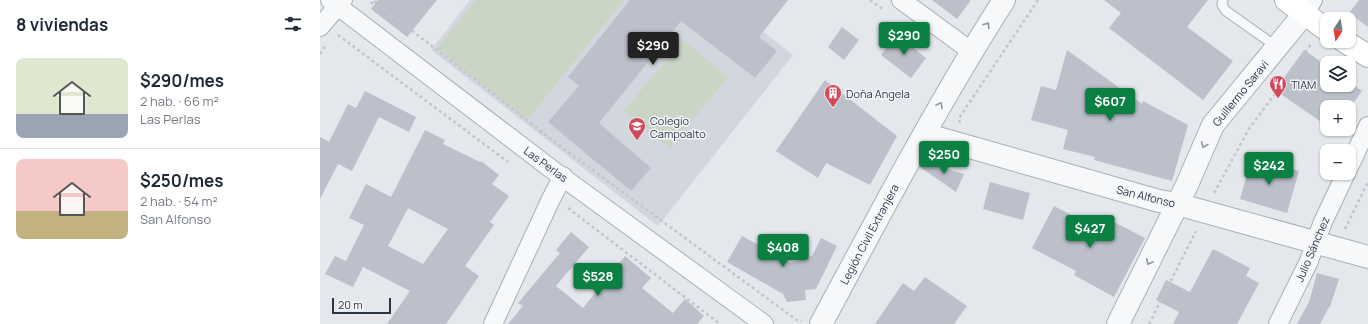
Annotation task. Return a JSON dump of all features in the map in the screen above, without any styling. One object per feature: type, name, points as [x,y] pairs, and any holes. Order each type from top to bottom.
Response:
[{"type":"main road","points":[[1286,0],[1309,7],[1320,32]]},
{"type":"main road","points":[[1355,48],[1368,56]]},
{"type":"street","points":[[901,0],[971,51]]},
{"type":"street","name":"Legión Civil Extranjera","points":[[814,322],[971,51],[1004,0]]},
{"type":"street","points":[[327,31],[337,2]]},
{"type":"street","name":"Las Perlas","points":[[337,2],[563,176],[764,324]]},
{"type":"street","name":"Guillermo Saravi","points":[[1118,324],[1177,204],[1213,125],[1309,7]]},
{"type":"street","points":[[1356,152],[1368,126]]},
{"type":"street","name":"San Alfonso","points":[[924,134],[1159,201],[1177,204],[1368,257]]},
{"type":"street","points":[[493,324],[563,176]]},
{"type":"street","name":"Julio Sánchez","points":[[1278,324],[1316,243],[1322,224],[1343,180]]},
{"type":"lane","points":[[1223,0],[1222,5],[1226,12],[1278,47]]},
{"type":"path","points":[[961,123],[959,118],[1038,0]]},
{"type":"path","points":[[370,4],[374,1]]},
{"type":"path","name":"Las Perlas","points":[[374,1],[569,153],[797,323],[814,322]]},
{"type":"path","name":"Las Perlas","points":[[327,31],[340,34],[513,166]]},
{"type":"path","points":[[1215,196],[1214,194],[1250,129],[1312,43],[1320,37]]},
{"type":"path","name":"Julio Sánchez","points":[[1345,233],[1344,231],[1368,182]]},
{"type":"path","points":[[567,208],[720,324]]},
{"type":"path","points":[[1149,324],[1196,230],[1199,229]]},
{"type":"shaded area","name":"Colegio Campoalto","points":[[470,0],[722,0],[793,55],[658,226],[431,50]]},
{"type":"green space","points":[[476,0],[624,0],[527,120],[437,48]]},
{"type":"green space","points":[[683,40],[728,77],[670,148],[624,111]]},
{"type":"building","points":[[378,0],[437,0],[407,37],[371,9]]},
{"type":"building","points":[[630,0],[788,0],[759,37],[777,51],[755,78],[681,21],[599,123],[651,168],[631,191],[548,122],[579,86],[568,77]]},
{"type":"building","points":[[932,0],[971,0],[957,19]]},
{"type":"building","points":[[1104,0],[1208,0],[1187,27],[1233,61],[1203,100],[1109,28],[1121,13]]},
{"type":"building","points":[[1359,0],[1368,0],[1368,27],[1356,18],[1356,12],[1350,12]]},
{"type":"building","points":[[842,27],[859,40],[844,60],[828,47]]},
{"type":"building","points":[[897,35],[926,58],[911,78],[881,55]]},
{"type":"building","points":[[1067,50],[1142,104],[1143,101],[1188,125],[1172,181],[1094,160],[1095,157],[1063,149],[1068,130],[1031,120],[1041,86],[1056,90]]},
{"type":"building","points":[[1304,50],[1320,61],[1320,92],[1356,92],[1356,86],[1362,91],[1356,100],[1320,100],[1320,121],[1275,90]]},
{"type":"building","name":"Doña Angela","points":[[825,80],[897,136],[870,185],[826,163],[818,178],[776,151]]},
{"type":"building","points":[[365,91],[416,117],[409,132],[379,117],[352,171],[338,164],[320,199],[320,137],[329,142],[348,104],[356,108]]},
{"type":"building","points":[[425,130],[445,140],[443,144],[480,162],[481,161],[499,175],[492,184],[509,196],[490,222],[494,225],[465,266],[479,276],[446,324],[387,324],[410,291],[363,267],[353,287],[325,274],[335,256],[346,261],[364,225],[349,218],[366,184],[391,197]],"holes":[[[408,208],[448,229],[423,264],[388,246]]]},
{"type":"building","points":[[1252,157],[1281,169],[1283,166],[1299,171],[1287,213],[1240,199]]},
{"type":"building","points":[[923,162],[964,174],[956,192],[920,167]]},
{"type":"building","points":[[990,182],[1030,193],[1023,220],[983,209]]},
{"type":"building","points":[[1054,206],[1098,229],[1104,217],[1145,238],[1114,297],[1074,275],[1076,271],[1032,248]]},
{"type":"building","points":[[571,232],[589,247],[556,286],[583,308],[625,256],[651,278],[642,288],[673,313],[685,299],[704,316],[697,324],[508,324],[523,306],[518,303],[560,253],[556,250]]},
{"type":"building","points":[[742,236],[791,263],[812,256],[821,238],[837,246],[816,289],[805,290],[806,300],[787,302],[783,294],[727,262]]},
{"type":"building","points":[[1213,249],[1250,268],[1246,276],[1259,283],[1237,324],[1173,324],[1179,312],[1156,300],[1166,280],[1190,292]]},
{"type":"building","points":[[1317,273],[1339,279],[1330,307],[1320,324],[1297,324],[1309,302]]},
{"type":"building","points":[[925,277],[967,306],[954,324],[875,324],[903,283],[914,291]]},
{"type":"place","name":"TIAM","points":[[1278,99]]},
{"type":"place","name":"Doña Angela","points":[[833,108]]},
{"type":"place","name":"Colegio Campoalto","points":[[637,141]]}]
